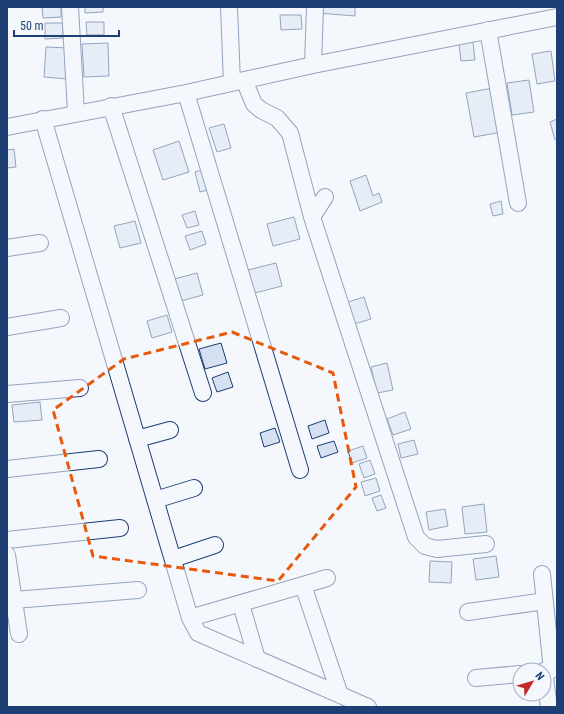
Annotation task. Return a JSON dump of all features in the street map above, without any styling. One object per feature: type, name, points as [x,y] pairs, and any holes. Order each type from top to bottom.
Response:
[{"type":"street","points":[[70,7],[76,112]]},
{"type":"street","points":[[230,7],[238,82],[254,104],[261,110],[277,118],[290,133],[312,217],[416,536],[425,546],[437,549],[486,544]]},
{"type":"street","points":[[313,65],[315,7]]},
{"type":"street","points":[[7,127],[76,112],[186,93],[313,65],[557,16]]},
{"type":"street","points":[[488,30],[518,203]]},
{"type":"street","points":[[186,93],[300,470]]},
{"type":"street","points":[[111,106],[203,393]]},
{"type":"street","points":[[43,119],[190,618],[198,633],[368,707]]},
{"type":"street","points":[[312,217],[326,196]]},
{"type":"street","points":[[7,248],[40,243]]},
{"type":"street","points":[[7,327],[61,318]]},
{"type":"street","points":[[7,394],[80,388]]},
{"type":"street","points":[[137,439],[170,430]]},
{"type":"street","points":[[7,468],[99,458]]},
{"type":"street","points":[[155,500],[194,488]]},
{"type":"street","points":[[7,540],[120,528]]},
{"type":"street","points":[[173,559],[215,545]]},
{"type":"street","points":[[7,555],[19,634]]},
{"type":"street","points":[[542,574],[548,662]]},
{"type":"street","points":[[190,618],[327,578]]},
{"type":"street","points":[[303,586],[340,695]]},
{"type":"street","points":[[14,600],[138,590]]},
{"type":"street","points":[[468,612],[545,601]]},
{"type":"street","points":[[241,604],[257,659]]},
{"type":"street","points":[[476,678],[512,675]]},
{"type":"highlighted area","points":[[232,332],[333,373],[356,487],[278,581],[93,556],[53,410],[124,359]]},
{"type":"building","points":[[42,7],[61,7],[61,17],[43,18]]},
{"type":"building","points":[[85,7],[103,7],[103,12],[85,13]]},
{"type":"building","points":[[318,7],[355,7],[355,16],[318,13]]},
{"type":"building","points":[[280,15],[301,15],[302,29],[281,30]]},
{"type":"building","points":[[86,22],[104,22],[104,35],[87,35]]},
{"type":"building","points":[[45,23],[63,23],[63,38],[45,39]]},
{"type":"building","points":[[473,42],[475,60],[461,61],[459,44]]},
{"type":"building","points":[[108,43],[109,76],[84,77],[82,44]]},
{"type":"building","points":[[46,47],[69,48],[67,79],[44,77]]},
{"type":"building","points":[[551,51],[555,81],[537,84],[532,54]]},
{"type":"building","points":[[529,80],[534,112],[512,115],[507,83]]},
{"type":"building","points":[[493,88],[502,132],[474,137],[466,93]]},
{"type":"building","points":[[557,119],[557,139],[555,140],[550,122]]},
{"type":"building","points":[[224,124],[231,148],[217,152],[209,128]]},
{"type":"building","points":[[179,141],[189,172],[163,180],[153,150]]},
{"type":"building","points":[[14,149],[16,167],[7,168],[7,150]]},
{"type":"building","points":[[206,169],[211,189],[200,192],[195,172]]},
{"type":"building","points":[[366,175],[373,196],[379,193],[382,202],[360,211],[350,181]]},
{"type":"building","points":[[501,201],[503,214],[493,216],[490,204]]},
{"type":"building","points":[[195,211],[199,225],[187,228],[182,215]]},
{"type":"building","points":[[294,217],[300,239],[273,246],[267,224]]},
{"type":"building","points":[[135,221],[141,243],[120,248],[114,226]]},
{"type":"building","points":[[202,231],[206,244],[190,250],[185,236]]},
{"type":"building","points":[[276,263],[282,286],[255,293],[248,270]]},
{"type":"building","points":[[197,273],[203,295],[181,301],[174,279]]},
{"type":"building","points":[[364,297],[371,319],[354,324],[348,302]]},
{"type":"building","points":[[167,315],[172,332],[152,338],[147,321]]},
{"type":"building","points":[[221,343],[227,363],[205,369],[199,349]]},
{"type":"building","points":[[387,363],[393,390],[377,393],[371,367]]},
{"type":"building","points":[[228,372],[233,387],[217,392],[212,378]]},
{"type":"building","points":[[40,402],[42,420],[14,422],[12,405]]},
{"type":"building","points":[[405,412],[411,429],[393,435],[387,419]]},
{"type":"building","points":[[325,420],[329,433],[312,439],[308,426]]},
{"type":"building","points":[[275,428],[280,442],[264,447],[260,433]]},
{"type":"building","points":[[414,440],[418,454],[401,458],[398,444]]},
{"type":"building","points":[[334,441],[338,452],[321,458],[317,446]]},
{"type":"building","points":[[363,446],[367,458],[352,463],[348,451]]},
{"type":"building","points":[[370,460],[375,474],[364,478],[359,464]]},
{"type":"building","points":[[376,478],[380,491],[365,496],[361,482]]},
{"type":"building","points":[[381,495],[386,508],[377,511],[372,498]]},
{"type":"building","points":[[484,504],[487,532],[465,534],[462,507]]},
{"type":"building","points":[[445,509],[448,526],[429,530],[426,512]]},
{"type":"building","points":[[496,556],[499,577],[476,580],[473,559]]},
{"type":"building","points":[[430,561],[452,562],[451,583],[429,582]]}]
